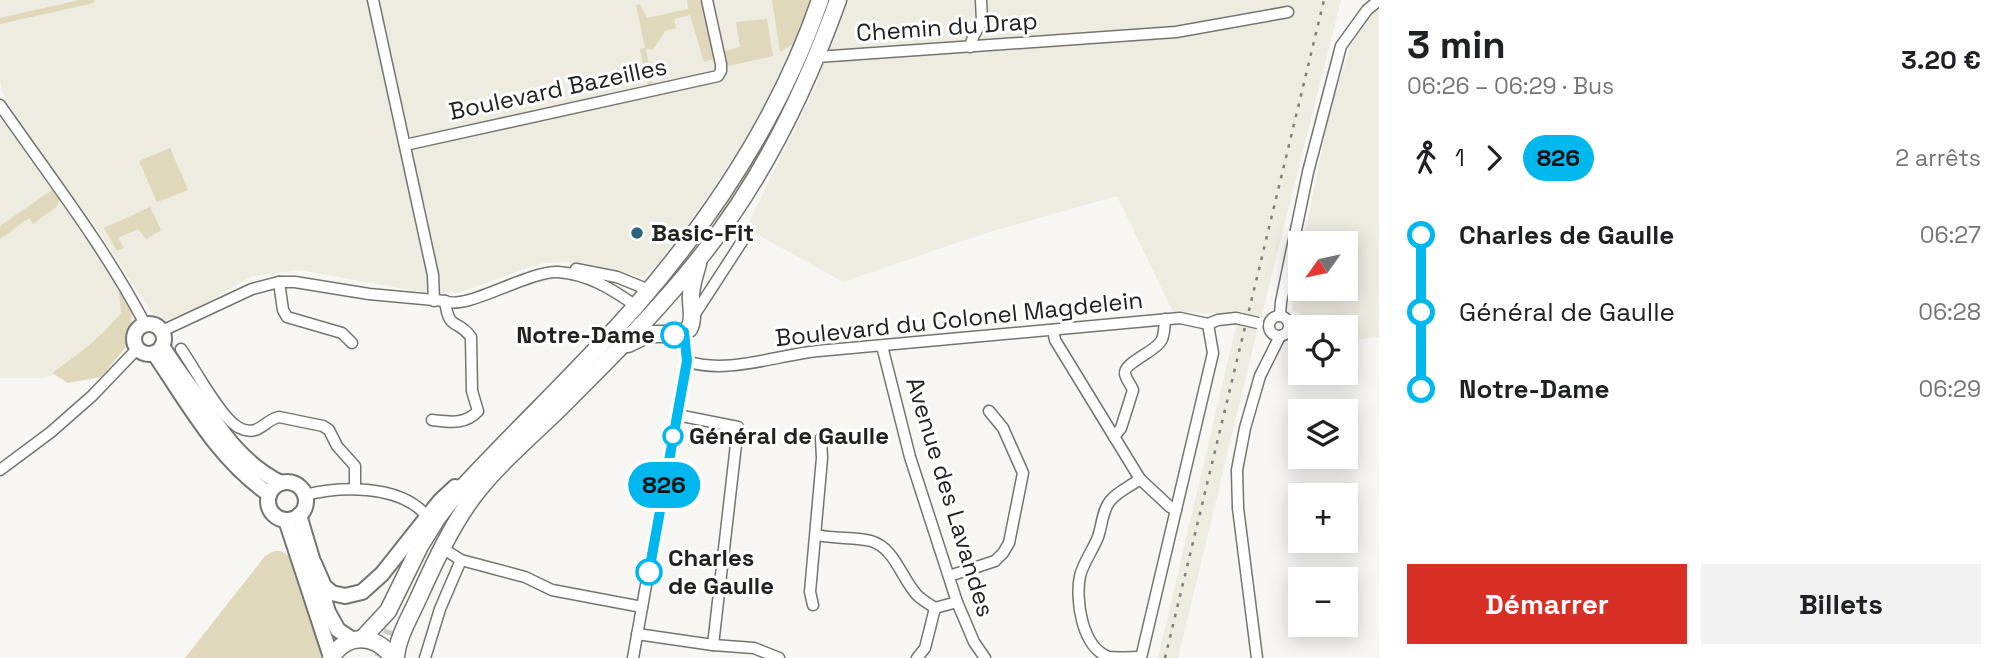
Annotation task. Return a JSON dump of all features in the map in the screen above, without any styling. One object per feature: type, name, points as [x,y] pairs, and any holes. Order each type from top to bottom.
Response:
[{"type":"main road","points":[[331,658],[336,649],[358,640],[381,620],[438,517],[477,472],[636,306],[700,227],[739,170],[787,81],[804,46],[820,0]]},
{"type":"main road","points":[[394,658],[446,539],[471,499],[511,455],[650,316],[722,230],[760,171],[787,122],[817,57],[838,0]]},
{"type":"main road","points":[[619,349],[649,334],[679,333],[689,329],[692,314],[691,289],[700,258]]},
{"type":"main road","points":[[649,290],[679,302],[692,314]]},
{"type":"main road","points":[[636,306],[679,333]]},
{"type":"main road","points":[[392,631],[433,540],[477,472]]},
{"type":"main road","points":[[358,640],[380,644],[394,658]]},
{"type":"street","points":[[373,0],[440,301],[450,322],[467,331],[471,337],[472,391],[478,411],[461,422],[432,420]]},
{"type":"street","name":"Boulevard Bazeilles","points":[[405,145],[715,77],[720,74],[721,64],[707,0]]},
{"type":"street","points":[[970,47],[982,21],[981,0]]},
{"type":"street","points":[[1280,315],[1308,172],[1341,46],[1367,10],[1379,0]]},
{"type":"street","name":"Chemin du Drap","points":[[817,57],[1175,32],[1288,12]]},
{"type":"street","points":[[0,106],[72,206],[120,279],[145,324]]},
{"type":"street","points":[[692,314],[743,240]]},
{"type":"street","points":[[440,301],[463,297],[526,273],[561,267],[617,277],[649,290]]},
{"type":"street","points":[[270,494],[224,454],[159,344],[155,325],[141,326],[133,339],[137,349],[145,354],[159,344],[252,289],[279,282],[450,304],[465,302],[532,276],[558,272],[594,280],[636,306]]},
{"type":"street","points":[[279,282],[282,310],[287,317],[342,332],[352,342]]},
{"type":"street","points":[[1280,315],[1264,324],[1272,333],[1280,336]]},
{"type":"street","points":[[1257,658],[1238,508],[1237,470],[1245,428],[1260,376],[1280,336],[1287,333],[1290,326],[1288,319],[1280,315]]},
{"type":"street","name":"Boulevard du Colonel Magdelein","points":[[687,361],[743,364],[809,352],[1180,318],[1208,324],[1236,318],[1264,324]]},
{"type":"street","points":[[1114,437],[1121,428],[1133,390],[1125,370],[1128,365],[1155,349],[1163,339],[1165,319]]},
{"type":"street","points":[[1140,478],[1110,500],[1098,537],[1080,575],[1078,599],[1081,621],[1086,634],[1100,651],[1110,658],[1141,657],[1213,353],[1208,324]]},
{"type":"street","points":[[1053,330],[1055,340],[1140,478],[1176,510]]},
{"type":"street","points":[[633,658],[687,361],[679,333]]},
{"type":"street","points":[[159,344],[241,455],[269,477],[281,483],[298,486],[305,495],[305,506],[292,517],[277,517],[268,500],[272,489],[281,483]]},
{"type":"street","name":"Avenue des Lavandes","points":[[882,346],[910,457],[957,601],[974,642],[985,658]]},
{"type":"street","points":[[0,470],[82,405],[137,349]]},
{"type":"street","points":[[181,349],[233,424],[245,430],[255,430],[279,417],[323,426],[329,430],[337,446],[355,467],[355,489]]},
{"type":"street","points":[[949,576],[995,561],[1009,543],[1023,473],[1003,428],[989,411]]},
{"type":"street","points":[[677,415],[738,427],[713,645]]},
{"type":"street","points":[[813,604],[810,592],[817,535],[821,438]]},
{"type":"street","points":[[292,517],[327,590],[345,596],[362,592],[397,556],[440,501],[477,472]]},
{"type":"street","points":[[305,495],[368,490],[396,496],[415,504],[423,512]]},
{"type":"street","points":[[292,517],[331,658]]},
{"type":"street","points":[[817,535],[871,541],[881,546],[891,554],[917,594],[934,608]]},
{"type":"street","points":[[450,553],[461,560],[525,577],[552,590],[642,607]]},
{"type":"street","points":[[425,658],[440,609],[461,560]]},
{"type":"street","points":[[314,563],[334,624],[343,635],[358,640]]},
{"type":"street","points":[[934,608],[957,601]]},
{"type":"street","points":[[917,658],[925,648],[934,608]]},
{"type":"street","points":[[637,634],[754,648],[779,658]]},
{"type":"shaded area","points":[[0,0],[701,0],[716,68],[728,65],[714,0],[815,0],[778,83],[736,154],[697,212],[656,266],[643,277],[591,265],[544,263],[458,293],[449,293],[416,291],[299,270],[252,276],[181,317],[161,321],[151,312],[96,228],[19,122],[2,91]]},
{"type":"shaded area","points":[[79,0],[94,0],[94,3],[0,24],[0,18]]},
{"type":"shaded area","points":[[687,0],[700,0],[714,59],[704,62],[690,15],[674,19],[676,28],[665,31],[653,50],[646,49],[653,85],[648,86],[640,49],[645,48],[636,5],[640,4],[647,18],[688,9]]},
{"type":"shaded area","points":[[772,0],[815,0],[800,40],[780,52]]},
{"type":"shaded area","points":[[828,0],[831,0],[781,121],[727,210],[670,283],[742,181],[803,62]]},
{"type":"shaded area","points":[[844,0],[1341,0],[1261,318],[1239,314],[1173,312],[1117,196],[986,233],[843,282],[746,228],[816,86]]},
{"type":"shaded area","points":[[1379,7],[1379,340],[1378,337],[1358,339],[1358,315],[1302,315],[1292,310],[1293,301],[1358,301],[1358,231],[1305,231],[1331,106],[1352,43]]},
{"type":"shaded area","points":[[767,19],[773,56],[728,66],[725,51],[740,47],[736,22]]},
{"type":"shaded area","points":[[0,110],[133,309],[118,334],[99,353],[45,378],[0,378]]},
{"type":"shaded area","points":[[170,148],[188,190],[157,202],[139,161]]},
{"type":"shaded area","points":[[52,190],[60,200],[56,207],[33,224],[29,218],[0,239],[0,226]]},
{"type":"shaded area","points":[[150,207],[161,230],[146,239],[138,229],[118,238],[124,248],[117,251],[104,228]]},
{"type":"shaded area","points":[[119,291],[132,313],[126,332],[126,347],[101,377],[68,383],[52,373],[80,353],[121,313]]},
{"type":"shaded area","points":[[1237,322],[1258,327],[1178,658],[1158,658]]},
{"type":"shaded area","points":[[281,551],[293,558],[320,640],[321,658],[185,658],[265,556]]},
{"type":"tunnel","points":[[382,658],[392,631]]},
{"type":"railway","points":[[1165,658],[1324,0]]},
{"type":"bus line","name":"826","points":[[649,572],[687,361],[684,332],[674,335]]},
{"type":"place","name":"Basic-Fit","points":[[637,233]]},
{"type":"place","name":"Notre-Dame","points":[[674,335]]},
{"type":"place","name":"Général de Gaulle","points":[[673,436]]},
{"type":"place","name":"Charles de Gaulle","points":[[649,572]]}]
